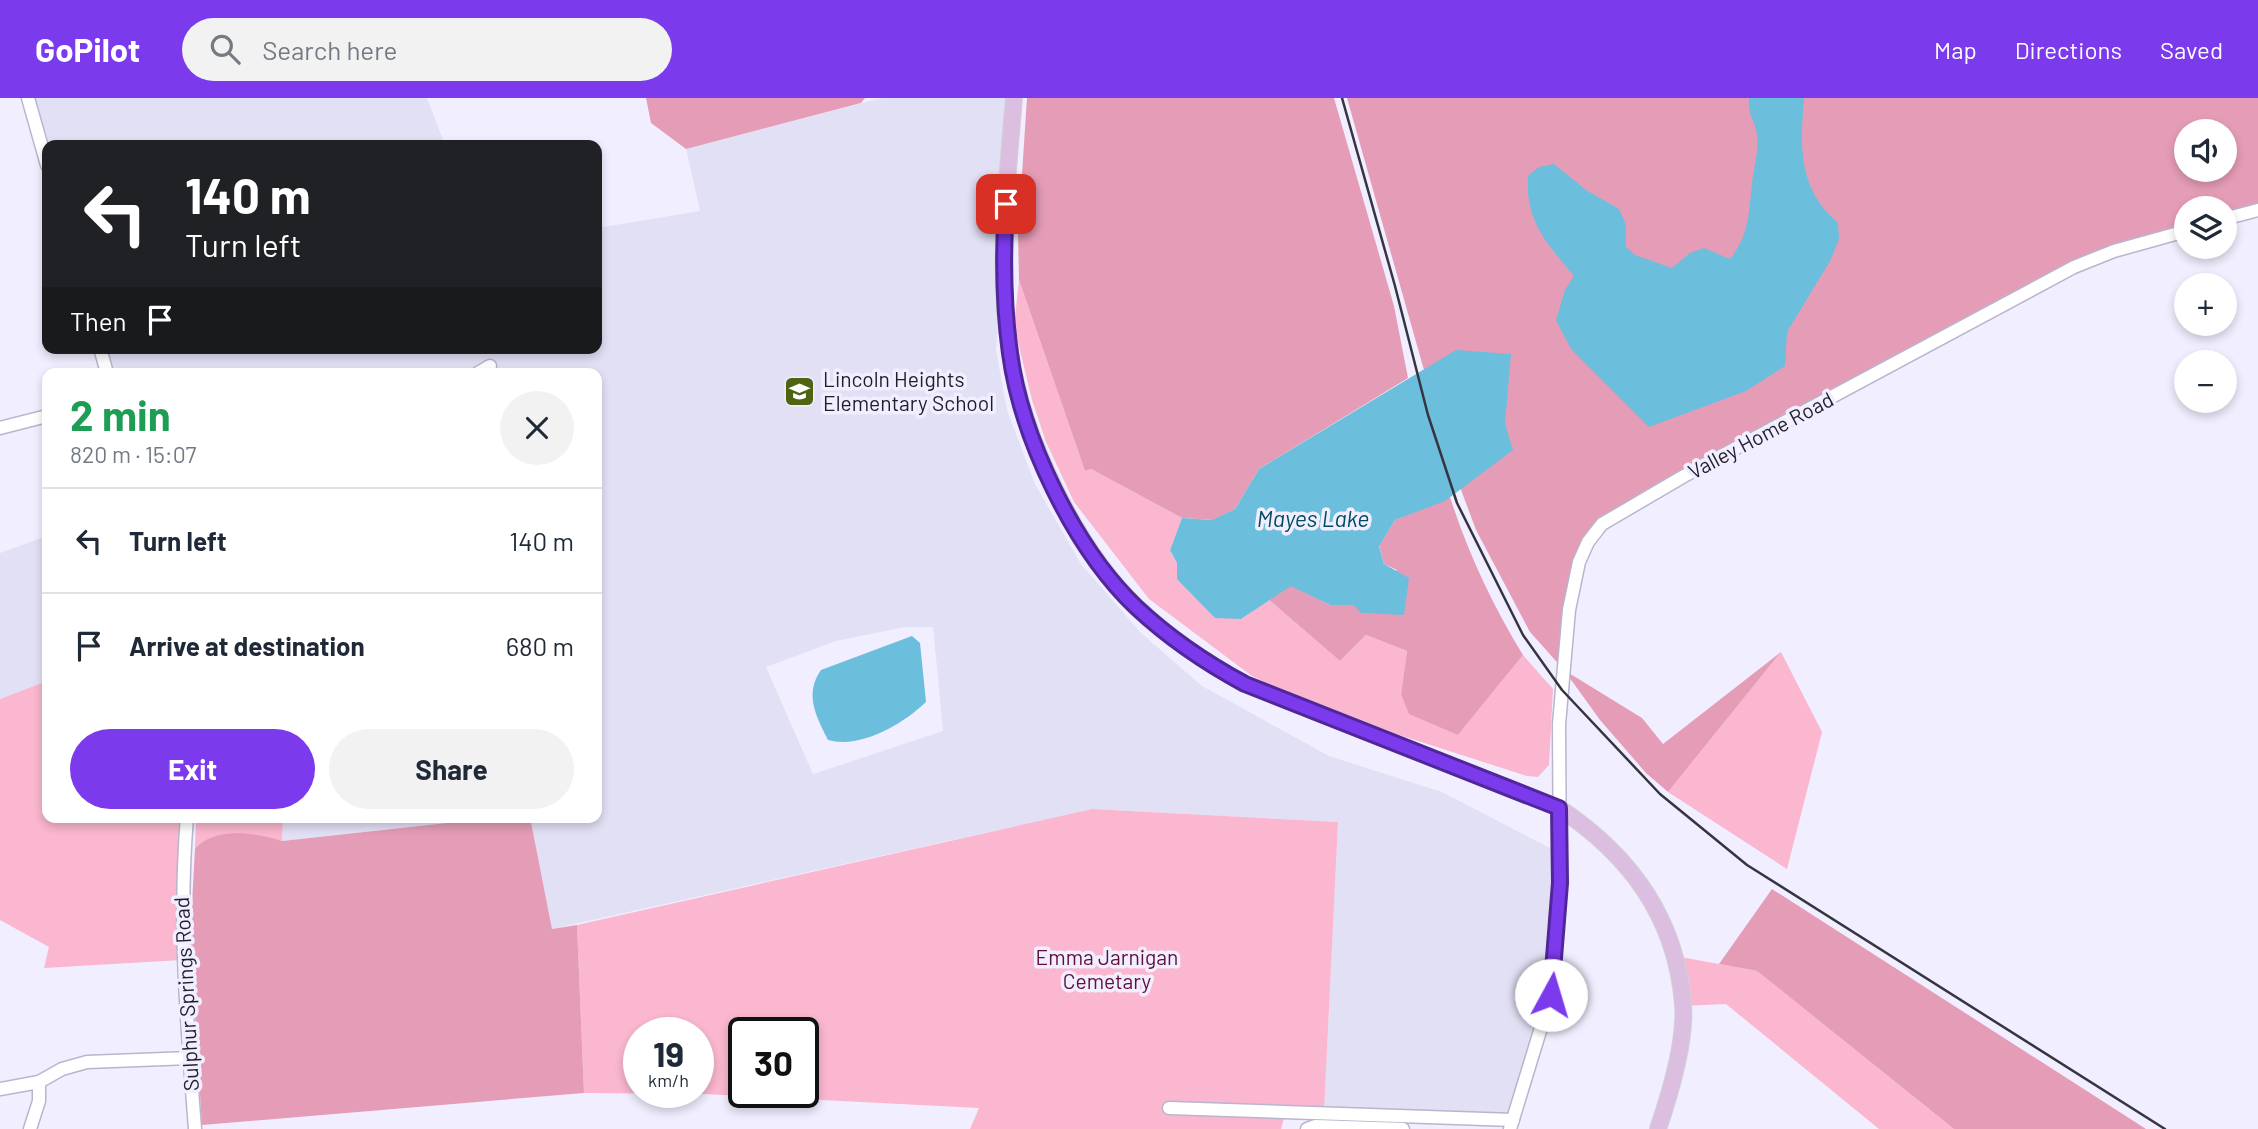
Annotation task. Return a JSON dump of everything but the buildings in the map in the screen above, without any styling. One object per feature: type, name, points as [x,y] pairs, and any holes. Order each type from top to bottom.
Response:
[{"type":"main road","points":[[1014,98],[1003,254],[1010,354],[1031,437],[1068,514],[1103,568],[1136,607],[1208,663],[1245,684],[1559,808],[1597,833],[1649,894],[1675,956],[1684,1006],[1676,1061],[1658,1129]]},
{"type":"street","points":[[28,98],[42,147]]},
{"type":"street","points":[[2237,216],[2258,210]]},
{"type":"street","name":"Valley Home Road","points":[[1512,1125],[1551,995],[1560,883],[1559,724],[1569,610],[1579,562],[1588,542],[1602,524],[1673,482],[2074,267],[2098,256],[2174,234]]},
{"type":"street","points":[[0,428],[42,417]]},
{"type":"street","name":"Sulphur Springs Road","points":[[187,823],[181,893],[182,962],[195,1129]]},
{"type":"street","points":[[0,1089],[38,1082],[62,1069],[87,1062],[190,1058]]},
{"type":"street","points":[[30,1129],[39,1101],[38,1082]]},
{"type":"street","points":[[1169,1108],[1512,1125]]},
{"type":"street","points":[[1307,1129],[1315,1126],[1403,1129]]},
{"type":"shaded area","points":[[28,98],[427,98],[443,140],[45,140]]},
{"type":"shaded area","points":[[646,98],[865,98],[861,103],[686,149],[651,123]]},
{"type":"shaded area","points":[[882,98],[1014,98],[996,350],[1007,410],[1035,484],[1081,564],[1141,633],[1202,686],[1329,756],[1442,792],[1552,849],[1552,933],[1545,1004],[1513,1120],[1324,1112],[1338,822],[1092,809],[552,929],[531,823],[602,823],[602,368],[106,368],[102,354],[602,354],[602,227],[700,211],[686,149]],"holes":[[[905,627],[933,627],[943,731],[813,774],[766,667],[836,641]]]},
{"type":"shaded area","points":[[1027,98],[1334,98],[1394,306],[1408,378],[1259,469],[1235,509],[1213,520],[1182,518],[1091,469],[1085,471],[1019,280],[1018,235]]},
{"type":"shaded area","points":[[1347,98],[2258,98],[2258,210],[2237,216],[2237,196],[2174,196],[2174,234],[2114,251],[1627,508],[1588,542],[1564,670],[1530,632],[1476,530],[1448,455]]},
{"type":"shaded area","points":[[1450,497],[1482,578],[1523,655],[1458,735],[1409,714],[1401,694],[1407,651],[1366,635],[1340,661],[1269,600],[1291,585],[1330,605],[1355,605],[1397,570],[1384,564],[1379,545],[1395,520]]},
{"type":"shaded area","points":[[42,538],[42,683],[0,699],[0,553]]},
{"type":"shaded area","points":[[1781,652],[1668,792],[1646,773],[1600,720],[1564,670],[1642,718],[1663,744]]},
{"type":"shaded area","points":[[283,823],[447,823],[282,841]]},
{"type":"shaded area","points":[[447,823],[531,823],[552,929],[577,925],[584,1093],[202,1125],[190,941],[195,848],[214,836],[237,833],[282,841]]},
{"type":"shaded area","points":[[1772,889],[2146,1129],[1954,1129],[1757,971],[1719,964]]},
{"type":"green space","points":[[1019,280],[1085,471],[1091,469],[1182,518],[1170,550],[1177,563],[1177,579],[1241,619],[1269,600],[1340,661],[1366,635],[1407,651],[1401,694],[1458,735],[1523,655],[1553,689],[1549,765],[1538,777],[1527,776],[1312,707],[1252,676],[1149,599],[1074,502],[1046,442],[1032,400],[1014,326]]},
{"type":"green space","points":[[1781,652],[1822,732],[1787,869],[1668,792]]},
{"type":"green space","points":[[42,683],[42,823],[187,823],[182,960],[44,968],[49,947],[0,920],[0,699]]},
{"type":"green space","name":"Emma Jarnigan Cemetary","points":[[1092,809],[1338,822],[1324,1112],[1286,1110],[1281,1129],[970,1129],[979,1108],[819,1100],[819,1017],[728,1017],[728,1095],[714,1095],[714,1017],[623,1017],[623,1093],[584,1093],[577,925]]},
{"type":"green space","points":[[196,823],[283,823],[282,841],[237,834],[214,837],[195,848]]},
{"type":"green space","points":[[1675,956],[1757,971],[1954,1129],[1879,1129],[1726,1004],[1683,1006]]},
{"type":"water","points":[[1749,98],[1804,98],[1804,166],[1815,196],[1838,223],[1839,239],[1830,261],[1787,332],[1785,366],[1746,391],[1649,427],[1571,349],[1556,320],[1565,290],[1574,276],[1547,242],[1534,219],[1528,192],[1528,176],[1539,167],[1554,164],[1586,190],[1619,209],[1626,225],[1626,247],[1635,255],[1672,268],[1690,253],[1704,248],[1730,259],[1741,241],[1747,223],[1757,152],[1757,134],[1749,108]]},
{"type":"water","name":"Mayes Lake","points":[[1456,350],[1511,354],[1505,424],[1513,450],[1445,501],[1395,520],[1379,546],[1384,564],[1409,578],[1404,615],[1361,613],[1354,605],[1330,605],[1291,586],[1241,619],[1215,618],[1177,579],[1177,563],[1170,550],[1182,518],[1212,520],[1235,509],[1259,469]]},
{"type":"water","points":[[912,636],[920,643],[926,702],[881,733],[854,741],[828,740],[816,714],[813,696],[813,688],[821,670]]},
{"type":"railway","points":[[1342,98],[1428,415],[1457,503],[1523,635],[1562,690],[1660,794],[1747,865],[2165,1129]]},
{"type":"place","name":"Lincoln Heights Elementary School","points":[[800,392]]},
{"type":"route","points":[[1006,204],[1003,254],[1010,354],[1031,437],[1068,514],[1103,568],[1136,607],[1208,663],[1245,684],[1409,751],[1489,778],[1559,808],[1560,883],[1551,995]]}]
